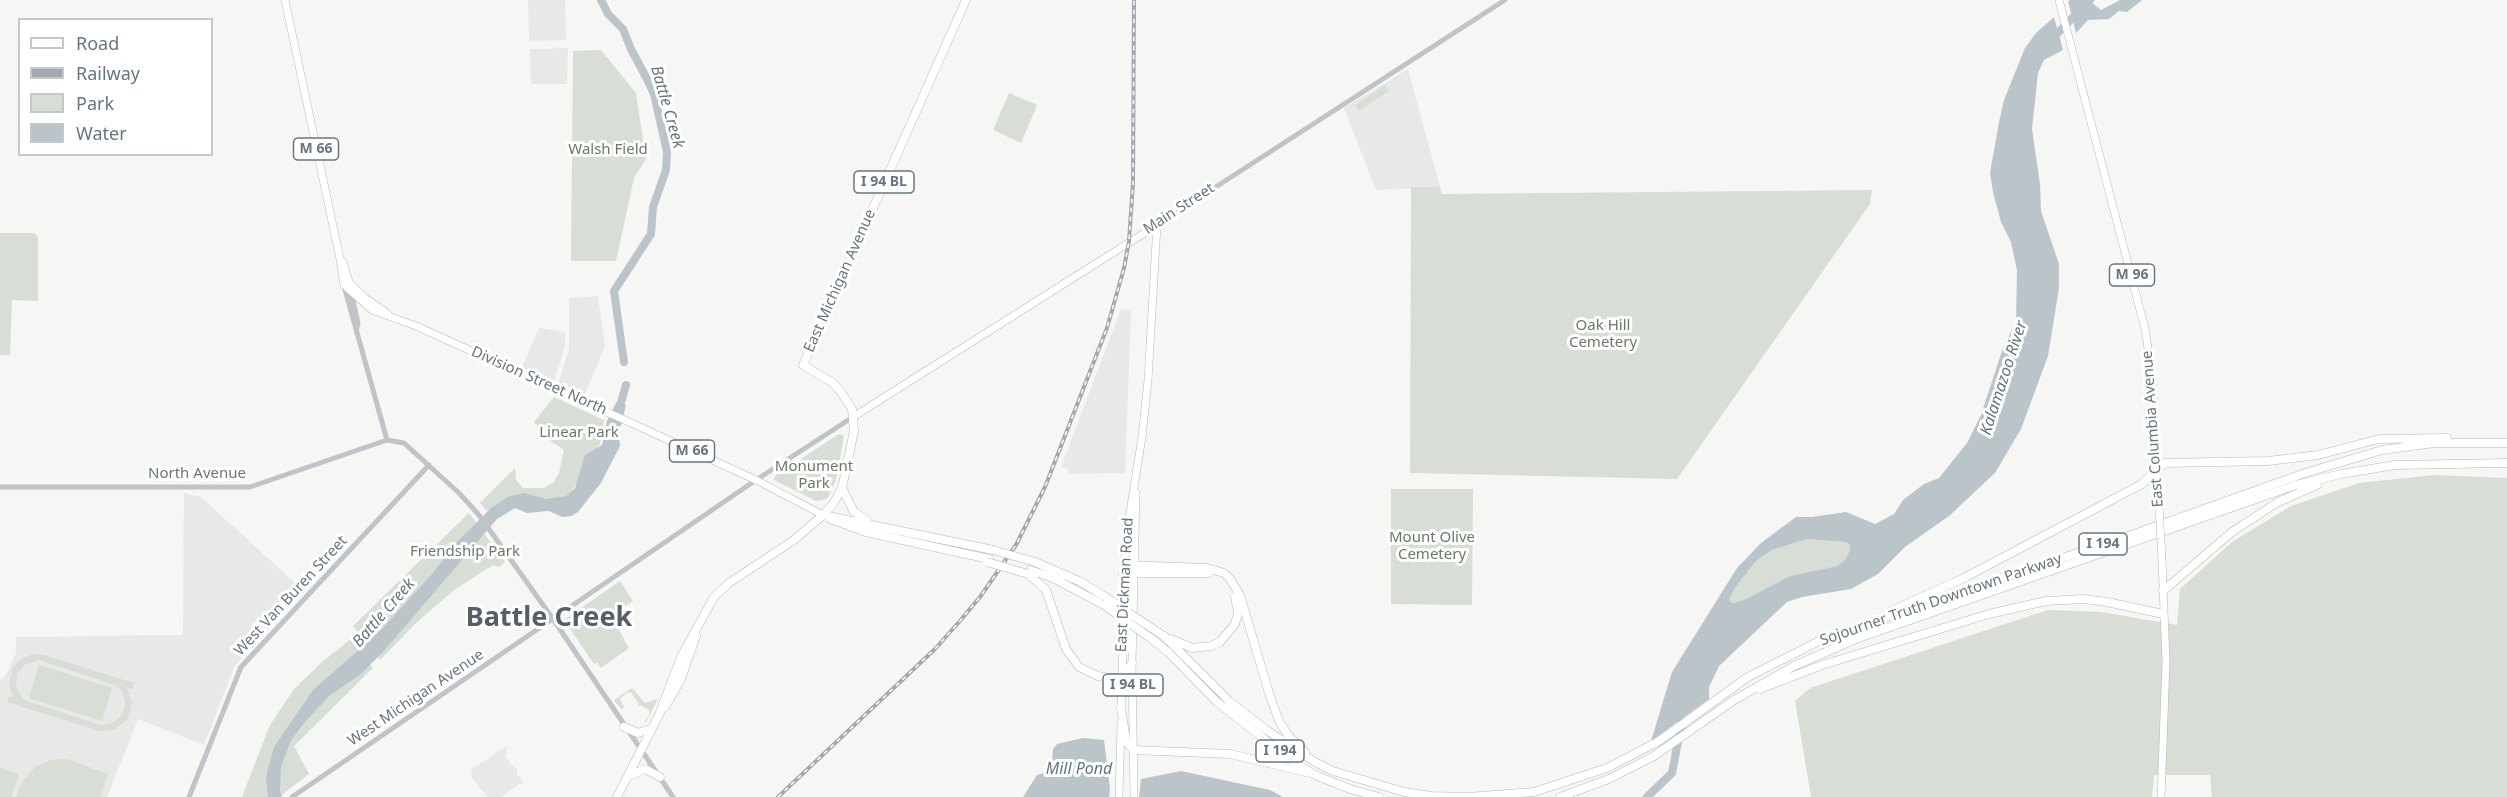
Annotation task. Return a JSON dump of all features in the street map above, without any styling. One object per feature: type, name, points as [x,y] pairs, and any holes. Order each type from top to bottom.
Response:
[{"type":"highway","name":"East Michigan Avenue","points":[[853,417],[852,409],[837,387],[803,365],[966,0]]},
{"type":"highway","points":[[617,797],[659,715],[677,666],[708,607],[729,583],[794,540],[833,504],[842,488],[851,451],[853,417]]},
{"type":"highway","points":[[1851,629],[1962,579],[2142,484],[2165,463],[2256,462],[2318,455],[2386,438],[2439,437],[2472,442]]},
{"type":"highway","name":"Sojourner Truth Downtown Parkway","points":[[823,515],[877,524],[943,549],[1081,582],[1164,636],[1229,701],[1314,762],[1349,776],[1404,792],[1431,796],[1467,797],[1543,790],[1606,768],[1667,736],[1748,677],[1827,637],[2349,459],[2378,451],[2434,443],[2507,443]]},
{"type":"highway","name":"Sojourner Truth Downtown Parkway","points":[[1560,797],[1609,779],[1642,762],[1734,700],[1794,666],[1856,639],[2296,485],[2409,464],[2507,463]]},
{"type":"highway","points":[[2163,591],[2232,532],[2278,502],[2309,488],[2374,469]]},
{"type":"highway","points":[[842,488],[854,512],[877,524]]},
{"type":"highway","name":"Sojourner Truth Downtown Parkway","points":[[823,515],[843,525],[993,550],[1062,582],[1104,605],[1149,637],[1217,702],[1315,775],[1350,789],[1379,797]]},
{"type":"highway","points":[[1124,569],[1198,567],[1224,573],[1240,595],[1279,720],[1288,735],[1314,762]]},
{"type":"highway","points":[[1031,569],[1046,590],[1071,659],[1088,673],[1121,680],[1132,663]]},
{"type":"highway","points":[[1133,569],[1202,572],[1223,579],[1237,601],[1238,613],[1231,632],[1220,642],[1211,646],[1192,648],[1164,636]]},
{"type":"highway","points":[[1734,700],[1822,665],[2022,606],[2084,599],[2163,614]]},
{"type":"highway","points":[[1121,707],[1126,741],[1133,750],[1231,754],[1315,775]]},
{"type":"highway","points":[[624,727],[638,733],[652,728]]},
{"type":"highway","points":[[628,777],[645,769],[660,777]]},
{"type":"main road","name":"M 66","points":[[285,0],[340,259],[339,264],[346,283]]},
{"type":"main road","name":"East Columbia Avenue","points":[[2059,0],[2145,329],[2152,373],[2166,662],[2161,797]]},
{"type":"main road","name":"Main Street","points":[[853,417],[1157,225]]},
{"type":"main road","name":"East Dickman Road","points":[[1134,797],[1132,663],[1135,481],[1151,344],[1157,225]]},
{"type":"main road","name":"Division Street North","points":[[346,283],[352,293],[372,310],[381,315],[388,314]]},
{"type":"main road","name":"Division Street North","points":[[346,283],[388,314],[756,480]]},
{"type":"main road","name":"M 66","points":[[756,480],[823,515]]},
{"type":"main road","name":"East Dickman Road","points":[[1119,797],[1124,569],[1129,509],[1135,481]]},
{"type":"street","name":"Main Street","points":[[1157,225],[1504,0]]},
{"type":"street","points":[[346,283],[354,324],[387,440],[404,443],[478,514],[553,619],[624,727],[674,797]]},
{"type":"street","points":[[352,293],[357,328]]},
{"type":"street","points":[[553,619],[756,480],[853,417]]},
{"type":"street","name":"North Avenue","points":[[0,487],[250,487],[387,440]]},
{"type":"street","name":"West Van Buren Street","points":[[189,797],[241,666],[429,465]]},
{"type":"street","name":"West Michigan Avenue","points":[[292,797],[553,619]]},
{"type":"shaded area","points":[[528,0],[565,0],[566,40],[529,41]]},
{"type":"shaded area","points":[[568,48],[567,84],[531,84],[530,49]]},
{"type":"shaded area","points":[[1408,69],[1440,187],[1376,190],[1344,108]]},
{"type":"shaded area","points":[[598,296],[605,346],[584,396],[558,384],[569,349],[569,298]]},
{"type":"shaded area","points":[[1121,309],[1131,311],[1125,473],[1069,474],[1069,470],[1061,467]]},
{"type":"shaded area","points":[[539,328],[565,332],[565,345],[554,382],[522,367]]},
{"type":"shaded area","points":[[184,493],[201,497],[304,591],[235,665],[204,745],[138,719],[107,797],[0,797],[0,681],[6,675],[16,653],[16,637],[183,635]]},
{"type":"shaded area","points":[[507,746],[506,756],[511,765],[517,769],[517,776],[521,777],[523,784],[519,784],[501,797],[488,797],[472,778],[471,770]]},
{"type":"green space","name":"Walsh Field","points":[[601,50],[636,93],[646,159],[634,178],[616,261],[571,261],[573,51]]},
{"type":"green space","points":[[1385,85],[1389,91],[1359,111],[1355,105]]},
{"type":"green space","points":[[1009,93],[1037,105],[1021,143],[993,130]]},
{"type":"green space","name":"Oak Hill Cemetery","points":[[1411,187],[1440,187],[1442,194],[1872,190],[1870,204],[1677,479],[1410,473]]},
{"type":"green space","points":[[0,233],[34,233],[38,237],[38,301],[12,300],[10,355],[0,355]]},
{"type":"green space","name":"Linear Park","points":[[554,397],[604,420],[600,444],[571,492],[561,501],[518,497],[487,511],[480,503],[515,468],[516,480],[523,488],[544,488],[553,483],[559,473],[564,450],[552,442],[534,422]]},
{"type":"green space","name":"Monument Park","points":[[839,434],[844,436],[836,480],[827,499],[816,501],[774,480],[775,476]]},
{"type":"green space","points":[[2434,475],[2507,478],[2507,797],[2212,797],[2210,775],[2154,775],[2152,797],[1811,797],[1795,701],[1810,688],[2048,610],[2101,612],[2177,625],[2180,589],[2232,542],[2291,506],[2359,483]]},
{"type":"green space","name":"Mount Olive Cemetery","points":[[1391,489],[1473,489],[1472,605],[1391,604]]},
{"type":"green space","name":"Friendship Park","points":[[469,513],[505,562],[499,567],[493,565],[454,590],[416,623],[380,660],[353,626]]},
{"type":"green space","points":[[1807,539],[1846,542],[1850,545],[1850,550],[1845,560],[1837,566],[1790,576],[1746,599],[1732,603],[1729,601],[1734,589],[1756,561],[1772,550]]},
{"type":"green space","points":[[620,581],[633,601],[611,616],[629,648],[601,668],[597,662],[594,664],[564,620]]},
{"type":"green space","points":[[351,639],[373,668],[294,746],[309,774],[279,797],[242,797],[270,725],[294,689],[322,662]]},
{"type":"green space","points":[[33,654],[44,655],[134,683],[132,689],[127,688],[132,702],[128,719],[113,730],[99,731],[7,702],[9,696],[13,697],[9,684],[13,667],[21,659]],"holes":[[[39,660],[115,685],[121,690],[125,700],[121,717],[110,724],[100,725],[24,700],[16,687],[17,674],[25,664]]]},
{"type":"green space","points":[[39,665],[112,688],[102,721],[29,698]]},
{"type":"green space","points":[[632,688],[645,703],[658,699],[646,722],[644,722],[649,715],[649,710],[640,705],[636,708],[639,704],[631,692],[626,693],[620,699],[624,707],[622,710],[614,700]]},
{"type":"green space","points":[[67,759],[108,774],[100,797],[16,797],[22,782],[35,767],[51,760]]},
{"type":"green space","points":[[0,767],[19,775],[11,797],[0,797]]},
{"type":"water","points":[[2095,0],[2092,3],[2101,10],[2120,0],[2142,0],[2127,12],[2119,11],[2109,19],[2088,20],[2076,33],[2068,1]]},
{"type":"water","points":[[2054,17],[2063,50],[2044,60],[2038,73],[2032,129],[2040,184],[2041,211],[2059,264],[2059,288],[2048,356],[2021,429],[1995,473],[1949,516],[1905,547],[1878,574],[1851,589],[1802,597],[1787,602],[1719,666],[1709,687],[1709,699],[1651,741],[1672,672],[1737,568],[1761,543],[1796,517],[1846,512],[1875,524],[1894,514],[1903,500],[1924,484],[1939,478],[1967,443],[1981,415],[2003,348],[2016,322],[2017,270],[2011,242],[2001,222],[1990,173],[2004,100],[2025,48],[2036,33]],"holes":[[[1807,539],[1846,542],[1850,545],[1850,550],[1845,560],[1837,566],[1790,576],[1746,599],[1733,603],[1729,601],[1734,589],[1756,561],[1772,550]]]},
{"type":"water","points":[[617,401],[626,405],[619,434],[620,446],[601,483],[578,512],[562,517],[549,511],[527,513],[515,508],[497,519],[383,652],[361,674],[329,696],[304,723],[291,740],[281,767],[282,797],[268,797],[266,777],[274,747],[313,690],[380,631],[433,573],[456,543],[491,508],[510,496],[524,493],[546,499],[566,496],[575,488],[585,455],[602,445],[607,421]]},
{"type":"water","name":"Mill Pond","points":[[1083,738],[1104,740],[1109,797],[1023,797],[1037,775],[1047,772],[1046,767],[1052,765],[1053,749],[1057,744]]},
{"type":"water","points":[[1181,771],[1270,790],[1283,797],[1139,797],[1141,779]]},
{"type":"waterway","name":"Battle Creek","points":[[601,0],[608,14],[623,29],[654,94],[667,152],[666,170],[653,207],[651,234],[614,291],[624,362]]},
{"type":"waterway","name":"Kalamazoo River","points":[[2051,40],[2090,0]]},
{"type":"waterway","name":"Battle Creek","points":[[618,413],[626,385]]},
{"type":"waterway","name":"Kalamazoo River","points":[[1647,797],[1672,773],[1682,721]]},
{"type":"railway","points":[[778,797],[935,649],[959,622],[980,597],[1016,545],[1045,487],[1107,328],[1129,241],[1133,183],[1134,0]]},
{"type":"district","name":"Battle Creek","points":[[549,618]]}]
